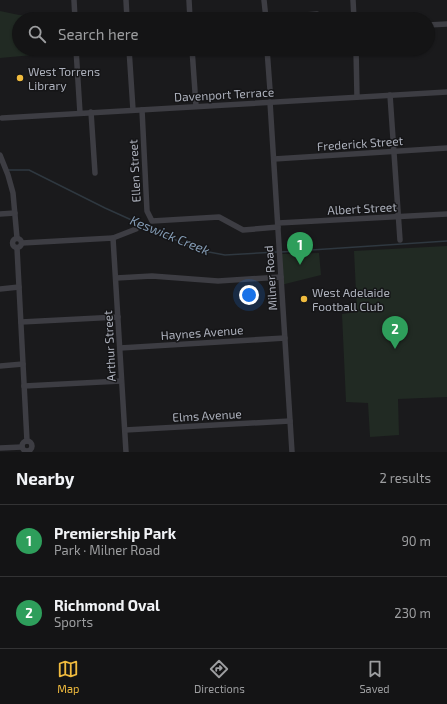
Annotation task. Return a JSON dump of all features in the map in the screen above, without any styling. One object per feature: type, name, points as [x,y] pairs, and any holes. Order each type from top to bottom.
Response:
[{"type":"street","points":[[74,0],[75,12]]},
{"type":"street","points":[[126,0],[127,12]]},
{"type":"street","points":[[189,0],[190,12]]},
{"type":"street","points":[[264,0],[265,12]]},
{"type":"street","points":[[353,0],[354,12]]},
{"type":"street","points":[[435,25],[447,24]]},
{"type":"street","points":[[76,56],[80,113]]},
{"type":"street","points":[[129,56],[133,110]]},
{"type":"street","points":[[192,56],[196,106]]},
{"type":"street","points":[[268,56],[270,90]]},
{"type":"street","points":[[356,56],[357,97]]},
{"type":"street","name":"Davenport Terrace","points":[[1,119],[91,112],[447,92]]},
{"type":"street","points":[[390,95],[400,240]]},
{"type":"street","name":"Milner Road","points":[[270,102],[292,452]]},
{"type":"street","name":"Ellen Street","points":[[142,110],[147,211],[152,221],[220,218],[243,230],[278,225]]},
{"type":"street","points":[[91,112],[95,173]]},
{"type":"street","name":"Frederick Street","points":[[274,159],[447,148]]},
{"type":"street","points":[[0,156],[8,174],[13,193],[17,238]]},
{"type":"street","points":[[0,214],[15,213]]},
{"type":"street","name":"Albert Street","points":[[278,225],[447,214]]},
{"type":"street","points":[[17,248],[22,244],[113,238],[136,229]]},
{"type":"street","points":[[17,238],[22,241],[22,244]]},
{"type":"street","points":[[17,238],[12,244],[17,248],[27,441]]},
{"type":"street","name":"Arthur Street","points":[[113,238],[126,452]]},
{"type":"street","points":[[116,278],[152,276],[218,281],[281,277]]},
{"type":"street","points":[[0,289],[19,287]]},
{"type":"street","points":[[21,322],[118,317]]},
{"type":"street","name":"Haynes Avenue","points":[[120,348],[285,338]]},
{"type":"street","points":[[0,366],[23,364]]},
{"type":"street","points":[[24,386],[121,381]]},
{"type":"street","name":"Elms Avenue","points":[[125,430],[290,422]]},
{"type":"street","points":[[22,447],[24,442],[27,441]]},
{"type":"street","points":[[0,448],[22,447],[28,452],[33,446],[27,441]]},
{"type":"shaded area","points":[[0,11],[12,14],[12,56],[22,56],[0,58]]},
{"type":"shaded area","points":[[447,246],[447,397],[398,399],[399,435],[370,437],[368,403],[346,402],[342,314],[357,312],[354,251]]},
{"type":"shaded area","points":[[319,253],[321,275],[281,285],[280,254]]},
{"type":"waterway","name":"Keswick Creek","points":[[8,170],[29,170],[105,208],[198,250],[225,255],[277,252]]},
{"type":"waterway","name":"Keswick Creek","points":[[281,252],[447,241]]},
{"type":"place","name":"West Torrens Library","points":[[20,78]]},
{"type":"place","name":"Premiership Park","points":[[300,265]]},
{"type":"place","name":"West Adelaide Football Club","points":[[304,299]]},
{"type":"place","name":"Richmond Oval","points":[[395,349]]}]
